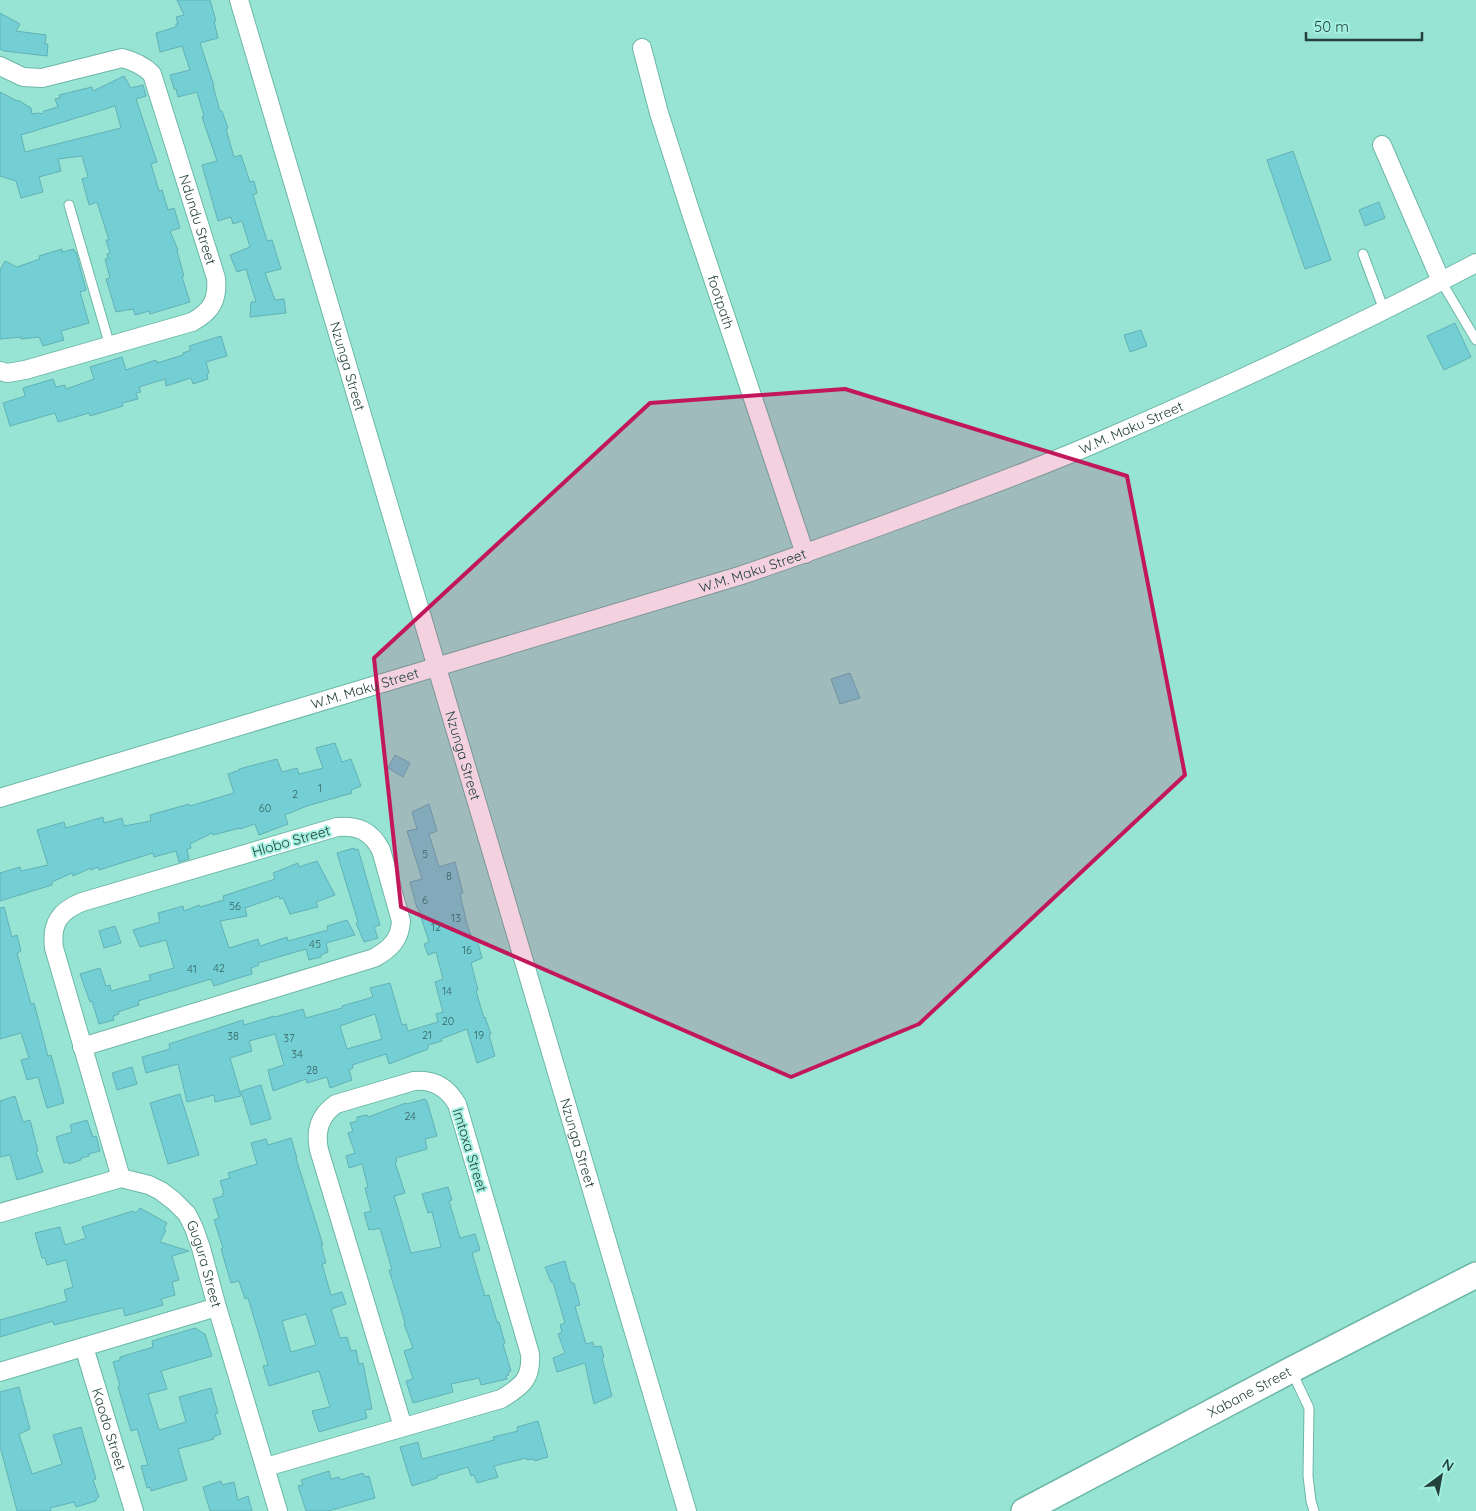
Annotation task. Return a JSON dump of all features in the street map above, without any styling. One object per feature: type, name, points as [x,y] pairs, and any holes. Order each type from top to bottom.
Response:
[{"type":"street","name":"Nzunga Street","points":[[240,0],[687,1511]]},
{"type":"street","name":"footpath","points":[[642,48],[659,113],[682,186],[805,554]]},
{"type":"street","name":"Ndundu Street","points":[[0,66],[23,77],[42,78],[122,58],[132,60],[144,66],[152,74],[216,278],[217,290],[213,304],[201,317],[192,322],[26,370],[7,373],[0,371]]},
{"type":"street","points":[[1382,146],[1441,281]]},
{"type":"street","name":"W.M. Maku Street","points":[[0,798],[730,579],[805,554],[1016,476],[1105,440],[1297,353],[1476,263]]},
{"type":"street","name":"Hlobo Street","points":[[82,1047],[374,958],[384,953],[397,939],[401,930],[401,921],[381,850],[376,840],[359,828],[337,827],[82,902],[64,912],[54,927],[54,948],[82,1047],[121,1178]]},
{"type":"street","name":"Imtoxa Street","points":[[266,1467],[501,1399],[514,1392],[528,1374],[531,1366],[527,1344],[457,1104],[451,1094],[444,1088],[434,1082],[423,1080],[336,1104],[328,1110],[318,1130],[318,1150],[403,1427]]},
{"type":"street","points":[[0,1213],[121,1178]]},
{"type":"street","name":"Gugura Street","points":[[121,1178],[149,1185],[161,1191],[174,1200],[187,1214],[194,1228],[278,1511]]},
{"type":"street","name":"Xabane Street","points":[[1024,1511],[1476,1275]]},
{"type":"street","points":[[0,1372],[217,1307]]},
{"type":"street","name":"Kaodo Street","points":[[84,1347],[134,1511]]},
{"type":"lane","points":[[69,205],[110,346]]},
{"type":"lane","points":[[1363,254],[1384,310]]},
{"type":"lane","points":[[1441,281],[1476,340]]},
{"type":"lane","points":[[1291,1370],[1308,1408],[1308,1476],[1314,1511]]},
{"type":"highlighted area","points":[[845,389],[1127,476],[1185,775],[919,1024],[791,1077],[401,907],[374,658],[650,403]]},
{"type":"building","points":[[177,0],[210,0],[216,21],[214,21],[218,38],[200,43],[220,111],[222,111],[228,128],[226,129],[234,157],[241,155],[250,182],[254,181],[257,193],[253,195],[267,241],[272,240],[281,269],[265,273],[275,300],[284,299],[286,313],[250,317],[251,302],[256,302],[246,269],[237,272],[230,255],[250,247],[242,221],[233,224],[231,217],[218,221],[202,165],[217,161],[202,117],[204,116],[197,92],[178,97],[170,75],[190,70],[182,46],[160,52],[156,33],[176,27],[176,24],[178,24],[176,17],[184,15]]},
{"type":"building","points":[[0,13],[20,24],[16,31],[46,35],[45,44],[48,44],[47,56],[0,49]]},
{"type":"building","points":[[124,76],[131,88],[143,85],[146,96],[136,99],[157,162],[151,164],[159,191],[162,190],[168,210],[174,208],[180,228],[170,231],[178,250],[184,276],[182,277],[190,302],[150,314],[149,311],[135,315],[133,309],[116,312],[106,279],[110,278],[105,259],[108,259],[107,254],[110,253],[106,240],[109,240],[97,202],[89,205],[82,179],[88,177],[82,156],[58,159],[61,171],[39,177],[43,192],[21,198],[16,181],[0,176],[0,92],[31,108],[32,114],[42,114],[44,111],[58,107],[55,99],[60,98],[59,95],[92,87],[93,91]],"holes":[[[115,106],[121,128],[25,152],[21,135]]]},
{"type":"building","points":[[1293,151],[1331,260],[1305,269],[1267,160]]},
{"type":"building","points":[[1379,202],[1385,218],[1365,226],[1359,210]]},
{"type":"building","points":[[62,249],[62,252],[74,249],[74,252],[76,252],[86,290],[80,292],[89,323],[61,331],[64,340],[43,346],[39,337],[0,339],[0,270],[5,261],[17,267],[40,259],[39,256]]},
{"type":"building","points":[[1455,323],[1471,357],[1444,370],[1427,336]]},
{"type":"building","points":[[1141,330],[1147,346],[1130,352],[1124,335]]},
{"type":"building","points":[[221,336],[227,356],[206,362],[209,373],[207,374],[208,379],[193,384],[191,378],[166,386],[165,379],[139,387],[141,392],[136,393],[138,399],[122,403],[123,406],[90,416],[89,413],[58,422],[55,413],[10,426],[3,403],[25,396],[23,388],[53,379],[56,387],[65,385],[66,389],[94,379],[90,367],[122,357],[126,370],[156,360],[157,363],[183,355],[183,353],[191,350],[189,346]]},
{"type":"building","points":[[850,673],[860,698],[840,704],[831,679]]},
{"type":"building","points":[[335,743],[342,762],[351,759],[361,786],[351,790],[352,793],[307,806],[285,815],[288,824],[259,835],[255,824],[213,835],[212,833],[190,844],[191,848],[187,849],[189,859],[179,862],[176,851],[154,857],[153,853],[99,870],[98,867],[91,870],[91,868],[73,876],[72,873],[52,882],[52,885],[0,901],[0,873],[20,867],[21,871],[48,865],[37,830],[64,822],[66,828],[103,817],[104,823],[122,818],[124,826],[151,821],[150,815],[234,793],[228,774],[239,769],[277,759],[282,772],[297,768],[299,774],[323,768],[316,748]]},
{"type":"building","points":[[395,755],[410,763],[403,777],[388,768]]},
{"type":"building","points":[[429,804],[437,831],[429,834],[439,867],[455,862],[463,893],[460,894],[467,924],[473,941],[477,940],[482,958],[471,963],[478,990],[476,991],[491,1034],[489,1035],[495,1056],[477,1063],[467,1029],[441,1039],[442,1041],[428,1045],[428,1049],[389,1064],[386,1054],[352,1065],[353,1068],[349,1070],[352,1080],[330,1088],[327,1077],[307,1083],[306,1079],[273,1091],[268,1070],[284,1065],[275,1034],[249,1041],[252,1051],[230,1058],[241,1096],[215,1102],[214,1095],[187,1102],[178,1064],[146,1073],[142,1057],[170,1049],[169,1044],[243,1020],[244,1025],[303,1009],[306,1018],[373,997],[370,988],[390,983],[402,1025],[406,1024],[408,1031],[438,1022],[436,1014],[443,1012],[435,982],[443,979],[436,952],[428,955],[424,944],[429,942],[410,882],[422,879],[407,831],[417,829],[412,812]],"holes":[[[375,1014],[382,1039],[347,1049],[340,1026]]]},
{"type":"building","points":[[354,848],[355,850],[358,849],[380,925],[374,927],[378,938],[364,942],[356,923],[358,922],[337,853]]},
{"type":"building","points":[[317,861],[335,895],[316,902],[318,907],[290,914],[283,898],[280,899],[279,896],[245,908],[247,916],[220,921],[229,948],[258,939],[260,946],[287,937],[288,941],[328,930],[327,926],[347,920],[355,935],[326,943],[328,952],[321,955],[321,957],[309,960],[306,949],[258,963],[259,965],[251,968],[252,974],[214,986],[211,979],[138,1001],[139,1005],[118,1012],[119,1014],[113,1016],[114,1020],[99,1024],[92,1001],[90,1002],[80,974],[100,968],[106,986],[110,985],[111,991],[151,980],[149,975],[174,968],[166,940],[140,947],[133,930],[160,922],[158,913],[183,906],[184,911],[199,905],[200,907],[224,900],[223,896],[275,879],[273,873],[298,863],[299,867]]},
{"type":"building","points":[[4,907],[12,937],[17,935],[21,951],[17,953],[31,1004],[34,1003],[48,1056],[51,1055],[64,1103],[47,1108],[38,1077],[27,1080],[21,1060],[29,1058],[21,1033],[0,1039],[0,908]]},
{"type":"building","points":[[115,926],[121,943],[104,948],[99,931]]},
{"type":"building","points":[[132,1067],[137,1084],[117,1090],[112,1073]]},
{"type":"building","points":[[261,1085],[271,1119],[251,1125],[241,1091]]},
{"type":"building","points":[[180,1094],[199,1155],[168,1164],[150,1103]]},
{"type":"building","points":[[15,1096],[23,1122],[30,1120],[38,1151],[36,1152],[43,1172],[17,1180],[10,1155],[0,1157],[0,1101]]},
{"type":"building","points":[[425,1099],[437,1136],[425,1139],[427,1149],[396,1158],[397,1161],[395,1162],[405,1193],[394,1196],[411,1253],[441,1247],[432,1212],[428,1213],[422,1194],[448,1187],[452,1200],[449,1201],[460,1238],[475,1234],[480,1250],[472,1253],[485,1296],[489,1295],[497,1322],[499,1322],[511,1371],[506,1376],[507,1379],[481,1385],[479,1378],[451,1384],[453,1392],[413,1403],[406,1381],[413,1379],[404,1351],[413,1348],[404,1324],[389,1270],[392,1270],[380,1228],[369,1230],[364,1213],[371,1211],[365,1188],[368,1187],[362,1164],[349,1168],[346,1156],[355,1153],[348,1133],[353,1131],[350,1123],[357,1121],[357,1117],[367,1115],[368,1117],[406,1103]]},
{"type":"building","points":[[87,1120],[93,1137],[96,1136],[100,1151],[69,1164],[69,1162],[64,1163],[56,1137],[72,1132],[70,1125]]},
{"type":"building","points":[[291,1138],[323,1245],[321,1245],[326,1263],[322,1264],[331,1295],[342,1292],[346,1304],[331,1309],[340,1338],[347,1337],[351,1351],[356,1350],[359,1364],[363,1363],[372,1409],[365,1410],[367,1418],[319,1432],[312,1411],[330,1407],[319,1371],[269,1386],[263,1366],[268,1365],[248,1298],[245,1299],[239,1281],[231,1283],[214,1220],[219,1218],[213,1199],[223,1196],[222,1194],[224,1193],[220,1181],[230,1178],[228,1173],[257,1164],[251,1143],[266,1139],[268,1145]],"holes":[[[306,1314],[316,1345],[291,1352],[282,1321]]]},
{"type":"building","points":[[140,1208],[167,1223],[160,1242],[189,1251],[172,1256],[179,1280],[172,1282],[175,1295],[161,1299],[163,1305],[125,1316],[123,1308],[121,1308],[54,1325],[53,1321],[0,1337],[0,1320],[67,1301],[64,1290],[73,1287],[66,1260],[47,1265],[45,1258],[42,1258],[35,1233],[60,1227],[65,1245],[86,1238],[82,1227],[133,1211],[136,1213]]},
{"type":"building","points":[[565,1261],[580,1305],[575,1306],[586,1344],[593,1342],[594,1347],[601,1346],[604,1357],[602,1358],[612,1396],[594,1404],[585,1363],[557,1372],[553,1358],[565,1353],[558,1334],[562,1332],[560,1325],[565,1323],[553,1282],[551,1282],[545,1267]]},
{"type":"building","points":[[195,1328],[205,1334],[212,1356],[161,1371],[167,1389],[148,1394],[159,1430],[186,1422],[179,1397],[211,1388],[218,1413],[215,1414],[221,1434],[213,1437],[214,1439],[178,1449],[187,1480],[151,1491],[150,1487],[147,1488],[141,1466],[148,1465],[137,1429],[131,1431],[113,1362],[120,1360],[120,1357],[153,1347],[152,1341]]},
{"type":"building","points":[[19,1387],[30,1429],[19,1434],[32,1474],[62,1464],[53,1435],[81,1427],[96,1479],[93,1480],[99,1497],[96,1501],[76,1507],[74,1502],[50,1508],[51,1511],[17,1511],[0,1446],[0,1392]]},
{"type":"building","points":[[538,1421],[548,1457],[535,1461],[534,1459],[527,1460],[526,1458],[494,1466],[498,1477],[477,1483],[474,1475],[471,1476],[468,1467],[412,1486],[400,1447],[418,1442],[422,1459],[494,1440],[493,1437],[518,1431],[517,1427]]},
{"type":"building","points":[[329,1471],[331,1479],[339,1477],[340,1480],[363,1473],[365,1477],[369,1476],[375,1498],[328,1511],[306,1511],[298,1486],[303,1485],[301,1480]]},
{"type":"building","points":[[221,1481],[222,1485],[234,1482],[238,1500],[248,1496],[252,1511],[210,1511],[203,1487]]}]
